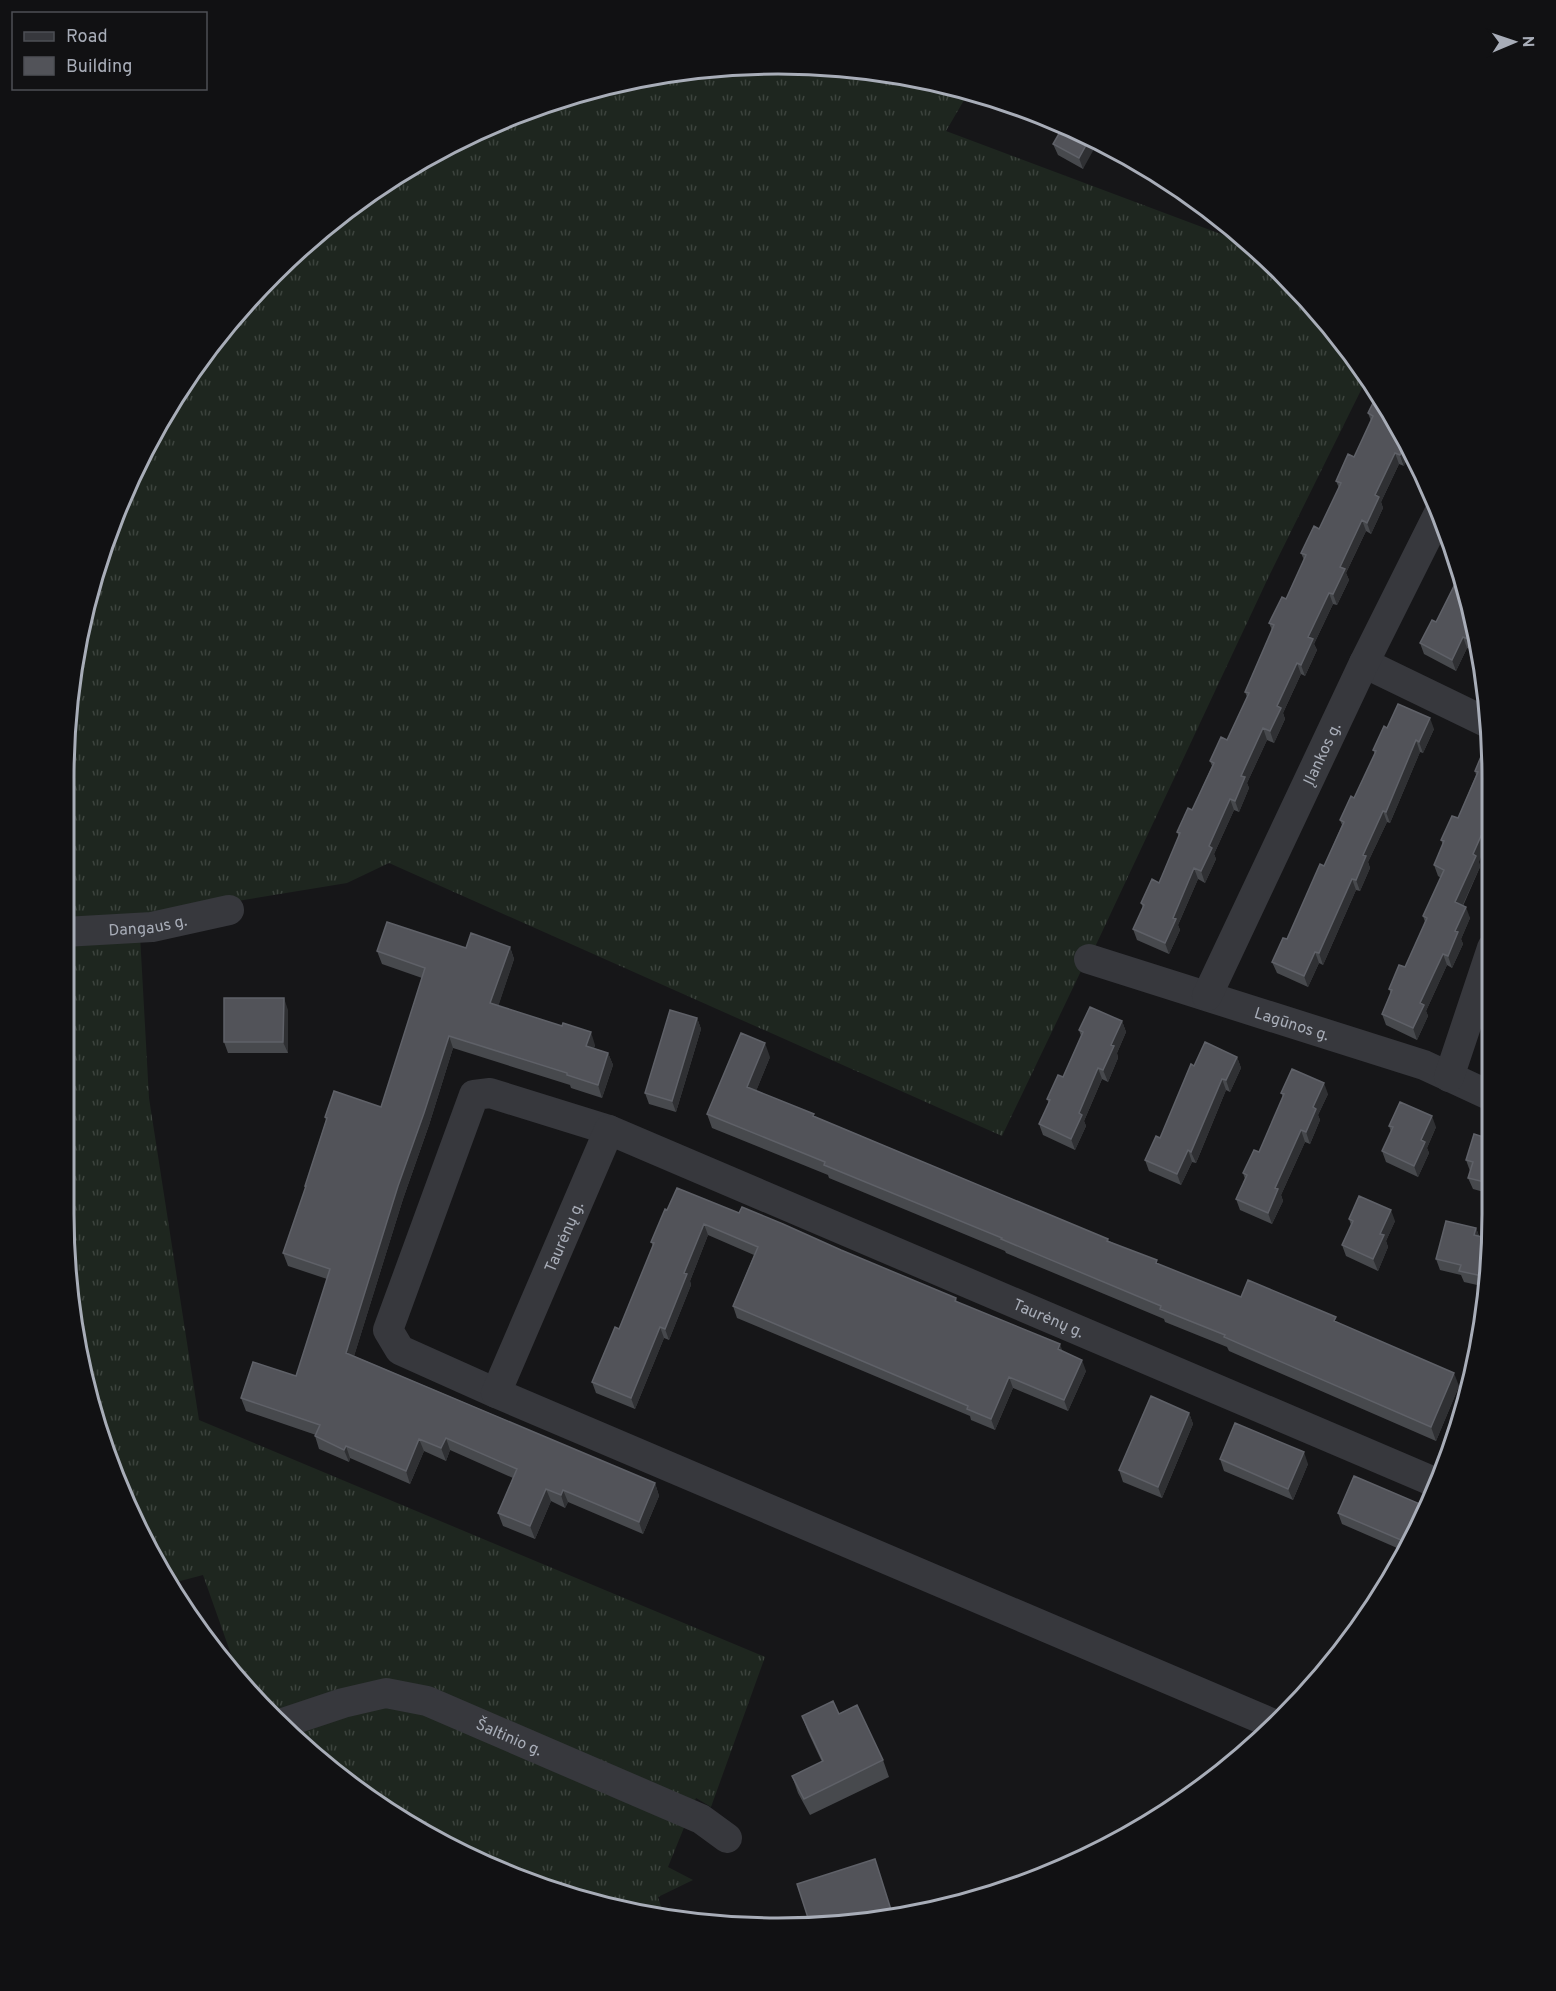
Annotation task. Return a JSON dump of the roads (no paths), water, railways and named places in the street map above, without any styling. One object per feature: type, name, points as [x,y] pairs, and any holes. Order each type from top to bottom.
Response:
[{"type":"street","name":"Įlankos g.","points":[[1207,996],[1364,663],[1434,522]]},
{"type":"street","points":[[1364,663],[1480,719]]},
{"type":"street","name":"Dangaus g.","points":[[74,931],[152,927],[229,910]]},
{"type":"street","name":"Lagūnos g.","points":[[1089,959],[1424,1065],[1482,1092]]},
{"type":"street","points":[[1449,1077],[1482,978]]},
{"type":"street","points":[[609,1130],[490,1093],[474,1095],[388,1330],[400,1350],[1266,1721]]},
{"type":"street","name":"Taurėnų g.","points":[[496,1393],[609,1130],[1430,1480]]},
{"type":"street","name":"Šaltinio g.","points":[[290,1721],[343,1703],[386,1693],[427,1701],[701,1819],[727,1838]]}]
